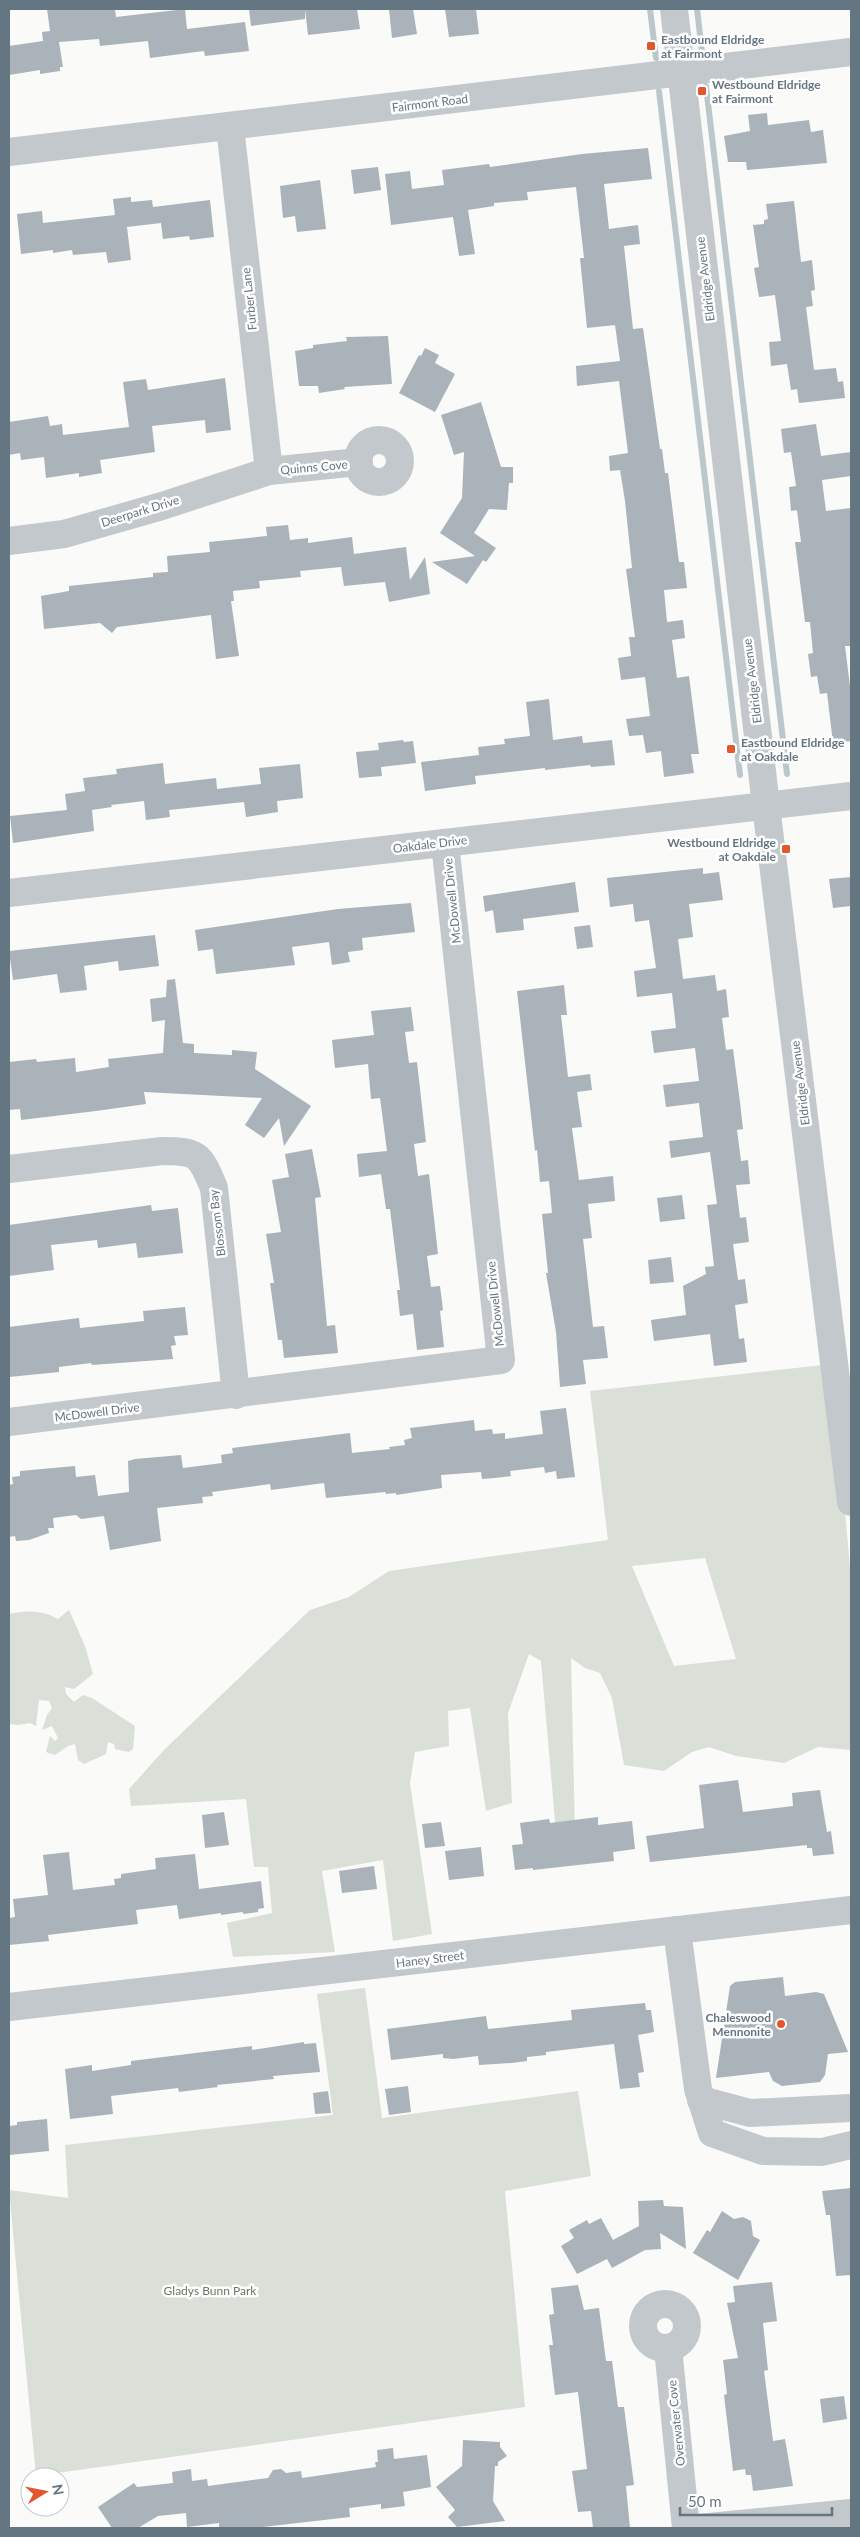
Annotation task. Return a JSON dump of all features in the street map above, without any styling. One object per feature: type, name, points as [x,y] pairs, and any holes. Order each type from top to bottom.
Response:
[{"type":"street","name":"Eldridge Avenue","points":[[674,9],[766,806],[842,1354],[851,1502]]},
{"type":"street","name":"Fairmont Road","points":[[9,152],[851,52]]},
{"type":"street","name":"Furber Lane","points":[[230,127],[268,471]]},
{"type":"street","name":"Quinns Cove","points":[[268,471],[359,462]]},
{"type":"street","name":"Deerpark Drive","points":[[9,541],[64,534],[162,506],[268,471]]},
{"type":"street","name":"Oakdale Drive","points":[[9,892],[851,796]]},
{"type":"street","name":"McDowell Drive","points":[[9,1422],[236,1395],[501,1360],[445,842]]},
{"type":"street","name":"Blossom Bay","points":[[9,1169],[162,1151],[184,1151],[197,1155],[206,1168],[214,1188],[236,1395]]},
{"type":"street","name":"Haney Street","points":[[9,2007],[851,1910]]},
{"type":"street","points":[[677,1930],[701,2100],[712,2133],[762,2151],[822,2152],[851,2144]]},
{"type":"street","points":[[701,2100],[750,2113],[851,2108]]},
{"type":"street","name":"Overwater Cove","points":[[668,2348],[686,2528]]},
{"type":"street","points":[[699,2528],[851,2512]]},
{"type":"green space","points":[[832,1364],[851,1579],[851,1750],[818,1747],[784,1763],[736,1756],[709,1747],[692,1752],[664,1771],[624,1765],[612,1698],[600,1673],[585,1668],[571,1658],[575,1834],[556,1832],[541,1661],[529,1654],[508,1713],[512,1803],[486,1811],[470,1708],[448,1711],[449,1746],[415,1752],[410,1783],[432,1934],[393,1941],[383,1860],[322,1871],[335,1952],[233,1957],[227,1923],[272,1913],[268,1867],[254,1867],[246,1799],[131,1806],[129,1789],[164,1750],[310,1610],[349,1597],[389,1571],[608,1540],[590,1391]],"holes":[[[705,1558],[736,1659],[674,1666],[632,1566]]]},
{"type":"green space","points":[[69,1610],[85,1646],[93,1674],[74,1689],[65,1687],[66,1694],[74,1702],[83,1695],[92,1698],[135,1726],[133,1749],[129,1752],[115,1749],[114,1744],[108,1742],[106,1754],[84,1764],[78,1760],[75,1744],[68,1746],[55,1755],[46,1752],[50,1736],[55,1741],[58,1738],[52,1726],[42,1730],[47,1715],[52,1708],[49,1701],[39,1700],[36,1726],[30,1723],[9,1724],[9,1614],[34,1612],[58,1619]]},
{"type":"green space","name":"Gladys Bunn Park","points":[[365,1988],[382,2118],[578,2091],[591,2176],[505,2191],[525,2407],[70,2471],[70,2467],[35,2467],[9,2190],[68,2198],[65,2145],[333,2115],[317,1994]]},
{"type":"building","points":[[47,9],[115,9],[116,17],[185,9],[187,29],[245,22],[249,51],[205,56],[204,51],[150,58],[148,41],[100,46],[99,39],[59,42],[63,67],[60,67],[60,71],[40,74],[40,70],[9,75],[9,46],[43,41],[42,32],[50,31]]},
{"type":"building","points":[[249,9],[305,9],[305,19],[251,26]]},
{"type":"building","points":[[305,9],[357,9],[360,29],[308,35]]},
{"type":"building","points":[[389,9],[413,9],[417,34],[392,38]]},
{"type":"building","points":[[445,9],[476,9],[479,34],[449,37]]},
{"type":"building","points":[[767,113],[768,125],[809,120],[811,132],[823,130],[827,163],[747,170],[746,162],[728,162],[724,136],[750,131],[748,115]]},
{"type":"building","points":[[648,148],[652,179],[604,184],[609,229],[638,225],[640,244],[624,246],[633,329],[643,328],[660,449],[662,449],[665,473],[668,473],[679,562],[684,562],[687,588],[664,590],[667,622],[683,620],[685,638],[672,640],[677,678],[689,676],[699,754],[691,754],[694,773],[664,777],[661,751],[646,753],[643,735],[629,736],[626,719],[650,716],[645,677],[621,680],[618,658],[631,656],[629,637],[635,637],[626,569],[632,568],[625,501],[620,470],[610,471],[609,456],[628,453],[619,381],[577,386],[576,366],[620,361],[615,325],[587,328],[580,258],[584,258],[576,187],[527,192],[528,200],[494,203],[494,206],[468,210],[475,254],[459,256],[453,217],[391,225],[385,174],[410,171],[412,189],[444,185],[442,170],[489,164],[490,167],[582,154]]},
{"type":"building","points":[[378,167],[381,190],[354,194],[351,170]]},
{"type":"building","points":[[320,180],[326,229],[297,232],[295,216],[283,218],[280,186]]},
{"type":"building","points":[[131,197],[131,202],[152,200],[153,207],[210,200],[214,237],[190,240],[189,236],[163,239],[161,223],[127,227],[131,260],[108,263],[106,252],[73,255],[72,250],[53,253],[53,250],[21,254],[17,214],[42,211],[43,223],[115,215],[113,199]]},
{"type":"building","points":[[794,201],[801,262],[812,260],[815,290],[811,291],[813,306],[806,307],[814,370],[836,368],[838,382],[843,381],[845,398],[799,403],[797,389],[791,390],[787,364],[771,366],[769,342],[781,341],[775,295],[759,297],[754,268],[759,267],[753,225],[764,224],[764,220],[768,219],[766,204]]},
{"type":"building","points":[[388,336],[392,384],[344,387],[345,389],[319,393],[318,386],[299,386],[295,351],[313,348],[313,345],[347,341],[346,337]]},
{"type":"building","points":[[425,348],[439,355],[435,363],[455,374],[435,412],[399,393],[419,355],[421,356]]},
{"type":"building","points":[[225,378],[231,430],[206,433],[205,420],[152,426],[155,452],[100,460],[102,473],[79,477],[79,473],[46,478],[44,457],[21,460],[20,453],[9,455],[9,422],[48,416],[50,426],[62,424],[63,435],[129,427],[123,382],[146,379],[148,390]]},
{"type":"building","points":[[481,402],[501,467],[513,467],[513,483],[509,483],[507,510],[489,509],[474,533],[496,548],[486,562],[483,560],[467,584],[432,562],[475,556],[440,533],[462,498],[464,452],[454,455],[441,415]]},
{"type":"building","points":[[816,424],[821,456],[851,452],[851,476],[822,480],[826,511],[851,508],[851,646],[845,646],[851,694],[851,741],[833,743],[827,693],[820,694],[817,676],[811,677],[808,654],[813,653],[810,622],[805,622],[795,542],[801,542],[797,510],[791,511],[789,487],[796,486],[791,452],[784,453],[781,429]]},
{"type":"building","points":[[288,525],[290,540],[308,538],[308,543],[352,537],[354,554],[406,547],[410,580],[425,557],[430,594],[389,602],[385,582],[344,586],[341,567],[300,571],[301,577],[259,581],[260,588],[233,591],[234,601],[231,601],[239,656],[216,659],[211,615],[117,627],[112,633],[100,623],[44,629],[41,596],[69,591],[69,586],[153,577],[153,573],[168,572],[167,556],[210,552],[209,542],[267,536],[266,527]]},
{"type":"building","points":[[549,699],[553,740],[582,736],[583,743],[612,740],[615,765],[591,767],[590,765],[545,770],[545,768],[475,776],[476,784],[425,791],[421,762],[479,755],[478,747],[505,744],[504,739],[530,736],[526,702]]},
{"type":"building","points":[[403,740],[404,742],[413,741],[416,763],[381,767],[382,776],[359,778],[356,752],[379,750],[378,743]]},
{"type":"building","points":[[163,763],[165,784],[216,778],[217,789],[261,784],[259,768],[300,764],[303,798],[277,801],[278,812],[246,817],[244,802],[169,810],[170,817],[146,820],[144,801],[111,805],[112,807],[92,810],[94,831],[13,843],[10,816],[67,810],[65,794],[85,791],[83,778],[117,774],[116,769]]},
{"type":"building","points":[[703,868],[703,874],[719,872],[723,900],[689,904],[693,937],[678,939],[683,979],[715,975],[717,991],[726,989],[729,1017],[722,1018],[726,1050],[733,1049],[743,1129],[737,1130],[741,1161],[748,1160],[750,1184],[736,1185],[740,1218],[746,1217],[749,1242],[733,1244],[738,1280],[745,1279],[748,1303],[735,1305],[739,1339],[744,1338],[747,1362],[714,1366],[710,1334],[654,1341],[651,1320],[686,1315],[683,1286],[706,1274],[705,1267],[714,1266],[707,1205],[717,1204],[710,1152],[671,1158],[669,1141],[703,1137],[699,1103],[666,1107],[663,1085],[699,1081],[695,1048],[654,1053],[651,1031],[676,1028],[672,993],[637,997],[634,971],[656,968],[649,920],[635,922],[633,904],[610,907],[607,878]]},
{"type":"building","points":[[851,877],[851,906],[833,908],[829,879]]},
{"type":"building","points":[[575,882],[579,912],[523,919],[524,930],[496,933],[493,910],[485,912],[483,896]]},
{"type":"building","points":[[411,903],[415,932],[362,938],[363,950],[348,952],[350,962],[332,965],[329,942],[292,947],[295,965],[216,974],[213,949],[198,951],[195,930],[338,909]]},
{"type":"building","points":[[590,925],[593,947],[577,949],[574,927]]},
{"type":"building","points":[[155,935],[159,966],[119,971],[118,961],[84,966],[87,990],[60,993],[57,974],[13,980],[9,951]]},
{"type":"building","points":[[175,979],[183,1043],[194,1044],[194,1053],[232,1055],[232,1050],[257,1052],[255,1069],[311,1106],[284,1146],[279,1118],[264,1138],[245,1125],[262,1098],[144,1092],[146,1104],[96,1111],[21,1120],[20,1109],[9,1110],[9,1062],[36,1059],[37,1062],[75,1058],[76,1072],[109,1067],[108,1059],[163,1053],[165,1020],[152,1022],[150,999],[166,997],[167,980]]},
{"type":"building","points":[[564,985],[567,1015],[561,1015],[568,1077],[590,1074],[592,1090],[577,1092],[582,1127],[572,1128],[579,1180],[613,1176],[615,1201],[588,1204],[592,1238],[583,1239],[593,1327],[604,1326],[608,1358],[583,1360],[586,1384],[560,1387],[556,1332],[546,1273],[548,1273],[542,1214],[552,1213],[549,1181],[540,1182],[517,991]]},
{"type":"building","points":[[411,1007],[414,1031],[405,1032],[409,1063],[417,1062],[426,1142],[414,1144],[418,1176],[429,1174],[438,1254],[427,1256],[431,1287],[440,1286],[443,1310],[440,1311],[444,1347],[417,1350],[413,1314],[400,1316],[397,1290],[400,1290],[390,1209],[386,1209],[381,1174],[359,1177],[357,1154],[387,1151],[380,1098],[371,1099],[368,1064],[335,1068],[332,1040],[374,1035],[371,1011]]},
{"type":"building","points":[[312,1149],[321,1197],[315,1198],[327,1326],[335,1325],[338,1353],[284,1358],[282,1340],[278,1340],[270,1283],[274,1283],[266,1234],[281,1232],[272,1180],[289,1177],[285,1154]]},
{"type":"building","points":[[682,1195],[685,1219],[660,1222],[657,1198]]},
{"type":"building","points":[[151,1205],[152,1211],[178,1208],[183,1253],[138,1258],[136,1243],[98,1248],[97,1240],[51,1245],[54,1270],[9,1276],[9,1225]]},
{"type":"building","points":[[671,1257],[674,1282],[650,1284],[648,1260]]},
{"type":"building","points":[[185,1307],[188,1335],[174,1336],[176,1345],[171,1346],[173,1359],[92,1365],[91,1363],[59,1367],[59,1372],[9,1377],[9,1327],[79,1318],[80,1328],[144,1321],[143,1311]]},
{"type":"building","points":[[566,1408],[575,1477],[557,1479],[556,1471],[545,1473],[544,1467],[510,1471],[511,1476],[495,1478],[482,1479],[481,1472],[441,1475],[442,1488],[396,1495],[396,1493],[386,1494],[385,1492],[326,1498],[324,1483],[271,1490],[270,1484],[212,1492],[213,1496],[202,1497],[203,1503],[157,1508],[161,1541],[110,1550],[104,1516],[81,1519],[76,1515],[53,1518],[54,1528],[48,1528],[49,1533],[29,1540],[16,1541],[15,1536],[9,1537],[9,1485],[13,1484],[12,1477],[20,1476],[20,1471],[75,1466],[76,1477],[95,1475],[98,1496],[129,1492],[128,1461],[135,1459],[181,1455],[183,1468],[222,1463],[221,1455],[233,1453],[232,1448],[350,1433],[352,1453],[390,1449],[389,1447],[405,1445],[404,1440],[412,1438],[410,1428],[474,1420],[475,1431],[492,1429],[493,1434],[505,1433],[505,1439],[543,1434],[540,1411]]},
{"type":"building","points":[[738,1780],[743,1812],[793,1806],[792,1793],[820,1790],[827,1832],[831,1831],[834,1854],[813,1856],[812,1848],[807,1848],[807,1845],[650,1862],[646,1836],[704,1828],[699,1785]]},
{"type":"building","points":[[224,1812],[229,1845],[205,1848],[202,1815]]},
{"type":"building","points":[[598,1817],[598,1825],[632,1821],[635,1849],[613,1852],[614,1861],[533,1870],[533,1868],[515,1870],[512,1845],[523,1844],[520,1823],[549,1819],[550,1823]]},
{"type":"building","points":[[441,1822],[445,1846],[425,1848],[422,1824]]},
{"type":"building","points":[[481,1847],[484,1876],[449,1880],[445,1851]]},
{"type":"building","points":[[69,1852],[73,1890],[115,1885],[114,1879],[121,1878],[121,1874],[156,1869],[155,1858],[195,1854],[199,1889],[261,1881],[264,1908],[258,1909],[258,1912],[244,1914],[242,1912],[221,1915],[221,1913],[179,1919],[177,1905],[136,1910],[138,1924],[48,1935],[49,1941],[9,1945],[9,1918],[15,1917],[13,1899],[48,1895],[43,1855]]},
{"type":"building","points":[[374,1866],[377,1889],[342,1893],[339,1871]]},
{"type":"building","name":"Chaleswood Mennonite","points":[[783,1977],[785,1996],[816,1992],[824,1994],[848,2052],[828,2054],[825,2075],[820,2082],[782,2086],[773,2081],[769,2072],[716,2078],[730,1986],[735,1982]]},
{"type":"building","points":[[645,2003],[646,2010],[651,2010],[654,2032],[638,2035],[644,2072],[638,2073],[640,2087],[620,2089],[614,2044],[546,2052],[546,2055],[527,2057],[527,2061],[512,2063],[479,2065],[478,2056],[453,2059],[443,2058],[443,2054],[391,2060],[387,2029],[486,2016],[488,2029],[572,2020],[571,2010]]},
{"type":"building","points":[[304,2042],[304,2044],[316,2043],[320,2072],[273,2076],[274,2079],[217,2085],[218,2087],[179,2092],[178,2088],[111,2096],[113,2114],[70,2119],[65,2069],[92,2065],[92,2071],[131,2065],[131,2061],[252,2046],[252,2050]]},
{"type":"building","points":[[408,2086],[411,2112],[389,2115],[385,2089]]},
{"type":"building","points":[[328,2091],[331,2113],[315,2114],[313,2093]]},
{"type":"building","points":[[47,2119],[49,2151],[9,2155],[9,2126],[17,2125],[17,2122]]},
{"type":"building","points":[[851,2188],[851,2275],[836,2276],[830,2215],[826,2215],[822,2191]]},
{"type":"building","points":[[663,2200],[664,2206],[683,2207],[686,2249],[660,2233],[661,2249],[645,2250],[612,2268],[607,2259],[577,2274],[561,2246],[574,2238],[569,2230],[587,2220],[589,2224],[601,2218],[613,2240],[639,2226],[638,2201]]},
{"type":"building","points":[[722,2211],[734,2219],[743,2217],[751,2221],[753,2236],[760,2240],[738,2280],[693,2253],[707,2230],[710,2232]]},
{"type":"building","points":[[772,2282],[777,2321],[763,2323],[768,2370],[764,2371],[773,2441],[785,2439],[793,2486],[753,2491],[751,2475],[746,2475],[745,2469],[733,2471],[724,2395],[727,2394],[723,2360],[738,2358],[727,2303],[735,2302],[733,2286]]},
{"type":"building","points":[[578,2285],[584,2310],[599,2308],[606,2361],[612,2361],[618,2407],[624,2407],[634,2485],[626,2486],[630,2528],[593,2528],[591,2511],[578,2512],[572,2471],[587,2469],[578,2392],[555,2395],[549,2345],[553,2345],[549,2315],[554,2314],[551,2288]]},
{"type":"building","points":[[844,2396],[847,2419],[823,2423],[820,2399]]},
{"type":"building","points":[[463,2440],[500,2442],[500,2447],[507,2456],[498,2462],[498,2466],[495,2466],[493,2501],[505,2521],[457,2527],[448,2517],[455,2510],[436,2487],[462,2466]]},
{"type":"building","points":[[393,2448],[394,2459],[427,2455],[431,2487],[403,2492],[405,2506],[381,2509],[381,2504],[349,2508],[350,2517],[254,2528],[219,2528],[219,2523],[187,2527],[186,2513],[158,2516],[138,2528],[112,2528],[98,2507],[134,2483],[137,2487],[173,2483],[172,2472],[191,2469],[192,2481],[207,2479],[208,2486],[268,2478],[273,2470],[281,2469],[286,2473],[301,2471],[302,2478],[376,2467],[375,2462],[378,2462],[377,2450]]},
{"type":"waterway","points":[[650,9],[656,58]]},
{"type":"waterway","points":[[697,9],[702,52]]},
{"type":"waterway","points":[[706,86],[787,774]]},
{"type":"waterway","points":[[659,91],[740,775]]},
{"type":"place","name":"Eastbound Eldridge at Fairmont","points":[[651,46]]},
{"type":"place","name":"Westbound Eldridge at Fairmont","points":[[702,91]]},
{"type":"place","name":"Eastbound Eldridge at Oakdale","points":[[731,749]]},
{"type":"place","name":"Westbound Eldridge at Oakdale","points":[[786,849]]},
{"type":"place","name":"Chaleswood Mennonite","points":[[781,2024]]}]
